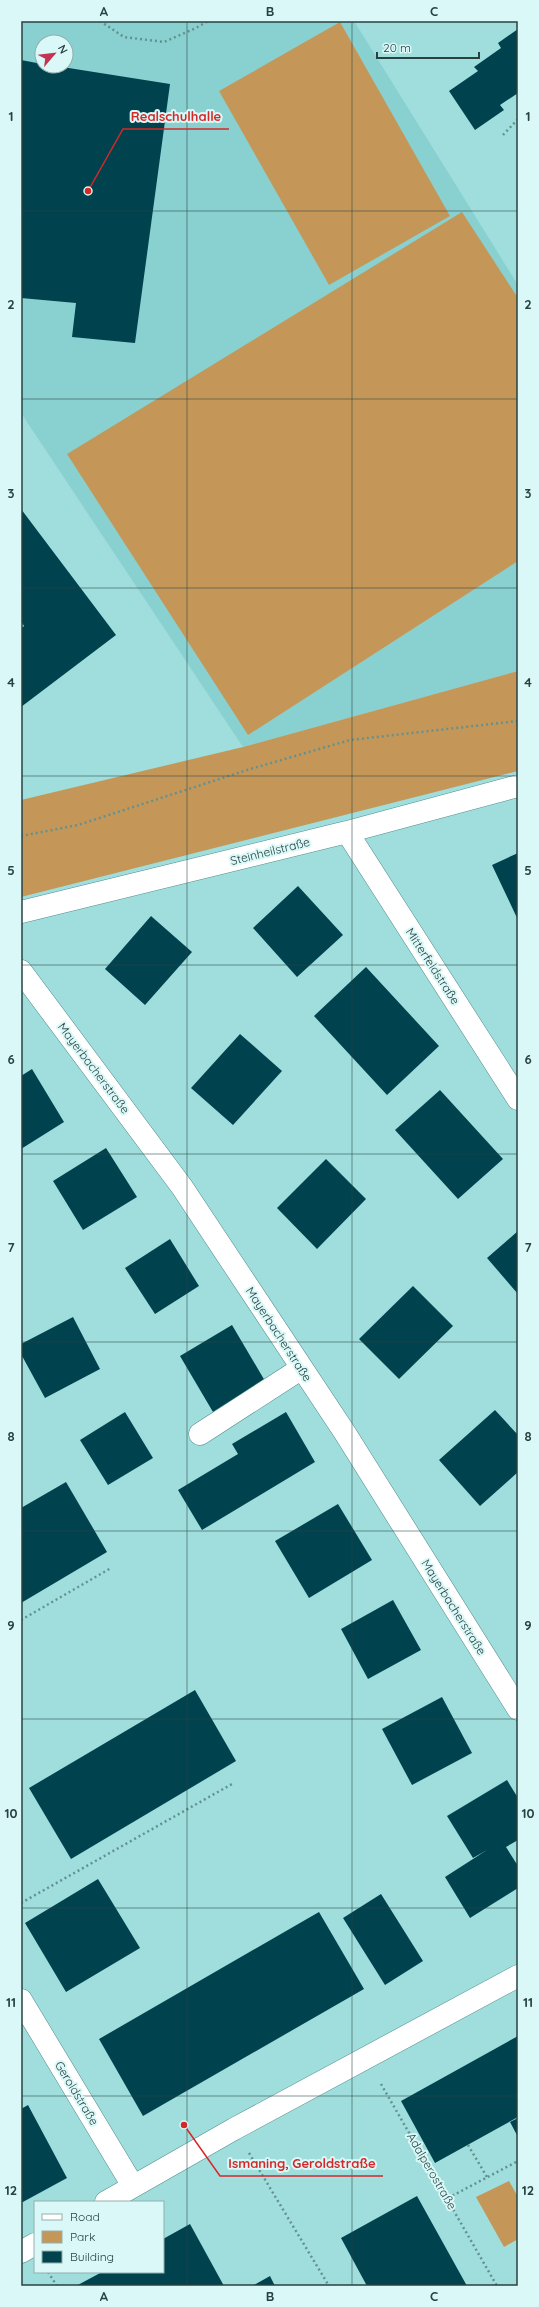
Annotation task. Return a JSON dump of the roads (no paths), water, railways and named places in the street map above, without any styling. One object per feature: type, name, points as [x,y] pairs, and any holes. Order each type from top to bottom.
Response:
[{"type":"street","name":"Steinheilstraße","points":[[21,912],[347,832],[518,786]]},
{"type":"street","name":"Mitterfeldstraße","points":[[347,832],[518,1099]]},
{"type":"street","name":"Mayerbacherstraße","points":[[21,971],[182,1187],[302,1368],[518,1709]]},
{"type":"street","points":[[200,1434],[302,1368]]},
{"type":"street","points":[[108,2201],[365,2057],[518,1976]]},
{"type":"street","name":"Geroldstraße","points":[[21,2000],[133,2186]]},
{"type":"street","points":[[21,2252],[34,2245]]},
{"type":"place","name":"Realschulhalle","points":[[88,191]]},
{"type":"place","name":"Ismaning, Geroldstraße","points":[[184,2125]]}]
